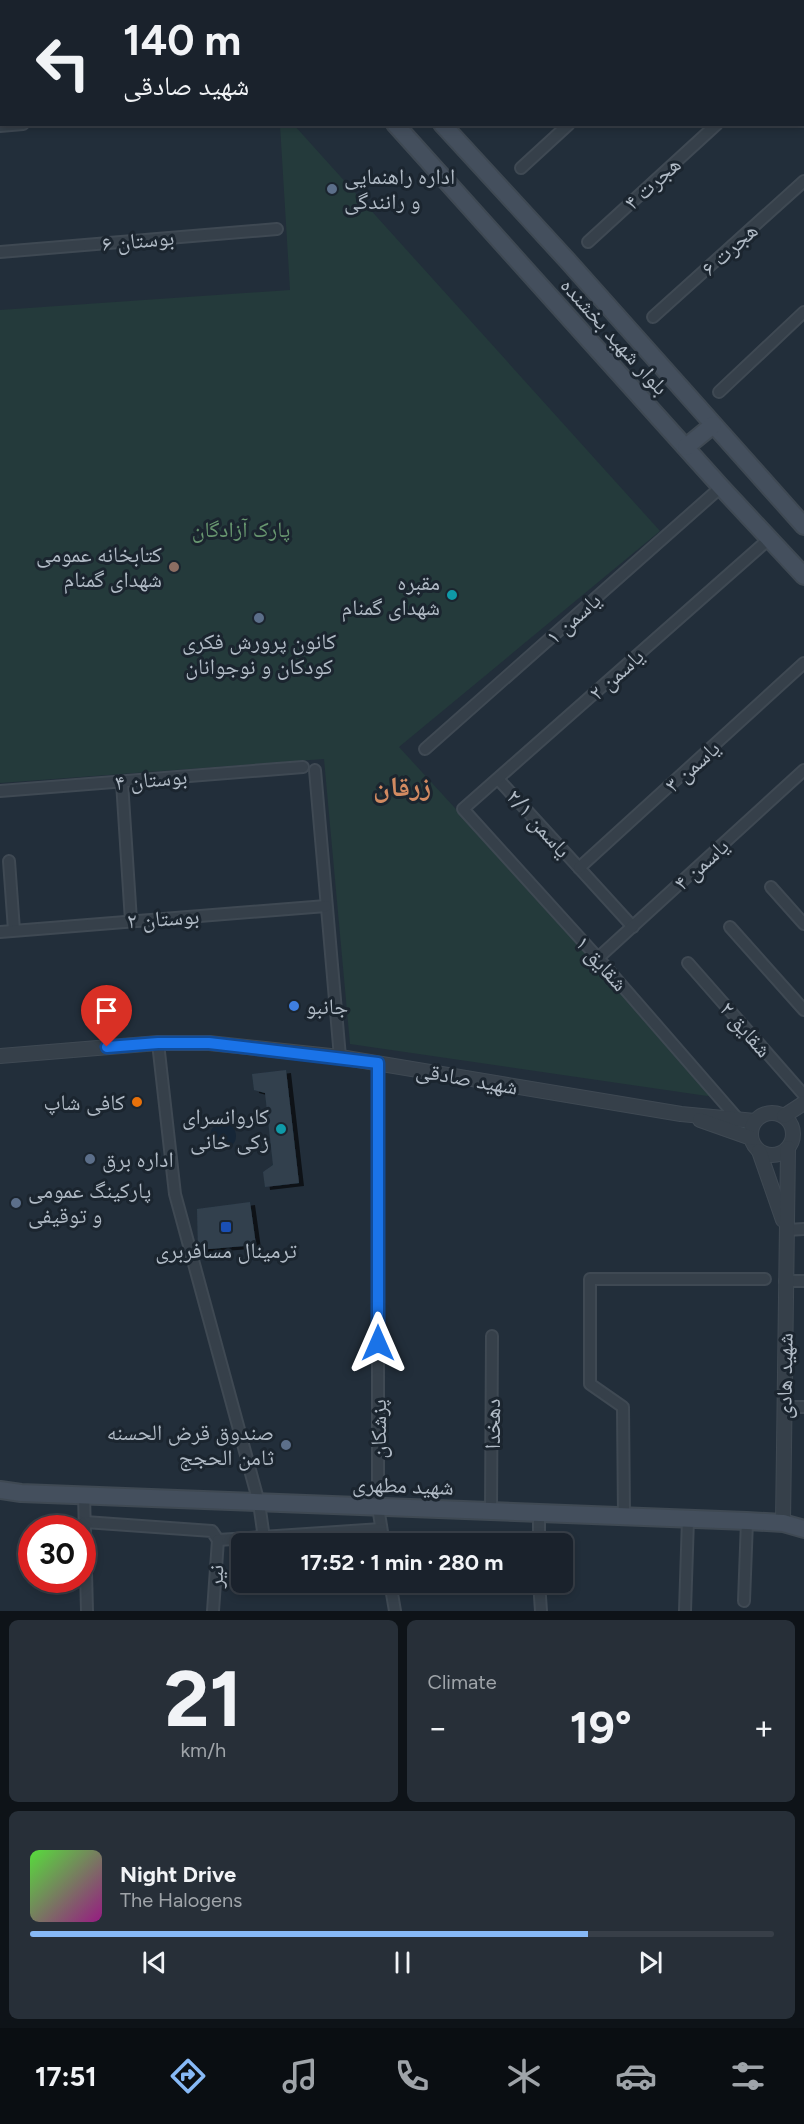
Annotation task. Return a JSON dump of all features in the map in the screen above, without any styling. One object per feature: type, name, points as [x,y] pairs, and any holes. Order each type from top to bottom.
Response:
[{"type":"main road","name":"بلوار شهید بخشنده","points":[[396,126],[804,576]]},
{"type":"main road","name":"بلوار شهید بخشنده","points":[[444,126],[567,260],[713,425],[796,508],[804,526]]},
{"type":"main road","points":[[686,447],[713,425]]},
{"type":"main road","name":"شهید مطهری","points":[[0,1490],[21,1493],[259,1503],[747,1521],[783,1523],[804,1529]]},
{"type":"street","points":[[521,168],[567,126]]},
{"type":"street","name":"هجرت ۴","points":[[588,242],[715,126]]},
{"type":"street","name":"هجرت ۶","points":[[653,316],[804,181]]},
{"type":"street","name":"بوستان ۶","points":[[0,252],[277,229]]},
{"type":"street","points":[[718,392],[804,312]]},
{"type":"street","name":"یاسمن ۱","points":[[425,749],[721,487]]},
{"type":"street","name":"یاسمن ۲","points":[[463,809],[769,539]]},
{"type":"street","name":"یاسمن ۳","points":[[579,868],[804,663]]},
{"type":"street","name":"بوستان ۴","points":[[0,791],[303,767]]},
{"type":"street","points":[[315,770],[340,1057]]},
{"type":"street","name":"یاسمن ۴","points":[[598,958],[804,770]]},
{"type":"street","name":"یاسمن ۲/۱","points":[[498,779],[633,927]]},
{"type":"street","points":[[122,782],[131,921]]},
{"type":"street","name":"شقایق ۱","points":[[463,809],[598,958],[738,1119]]},
{"type":"street","points":[[9,861],[14,930]]},
{"type":"street","points":[[771,887],[804,924]]},
{"type":"street","name":"بوستان ۲","points":[[0,932],[326,906]]},
{"type":"street","points":[[730,927],[804,1010]]},
{"type":"street","name":"شقایق ۲","points":[[687,963],[804,1095]]},
{"type":"street","points":[[158,1043],[175,1194],[259,1503],[263,1533]]},
{"type":"street","name":"شهید صادقی","points":[[0,1056],[158,1043],[209,1043],[340,1057],[681,1114]]},
{"type":"street","name":"پزشکان","points":[[378,1063],[378,1506],[382,1533]]},
{"type":"street","points":[[784,1116],[804,1103]]},
{"type":"street","points":[[790,1145],[793,1127],[784,1116],[772,1112],[766,1113],[755,1121],[751,1129],[751,1138],[759,1151],[787,1230],[804,1229]]},
{"type":"street","points":[[681,1114],[755,1121]]},
{"type":"street","points":[[681,1114],[751,1138]]},
{"type":"street","points":[[759,1151],[778,1155],[790,1145],[804,1126]]},
{"type":"street","name":"شهید هادی","points":[[783,1523],[785,1281],[790,1145]]},
{"type":"street","points":[[624,1517],[623,1407],[590,1384],[590,1279],[765,1279]]},
{"type":"street","points":[[785,1281],[804,1281]]},
{"type":"street","name":"دهخدا","points":[[491,1512],[492,1335]]},
{"type":"street","points":[[784,1407],[804,1407]]},
{"type":"street","points":[[84,1495],[85,1515]]},
{"type":"street","points":[[539,1514],[539,1533]]},
{"type":"street","points":[[685,1611],[688,1519]]},
{"type":"street","points":[[744,1601],[747,1521]]},
{"type":"street","points":[[96,1523],[212,1532],[218,1540],[231,1539]]},
{"type":"street","points":[[329,1533],[381,1529]]},
{"type":"street","name":"نیر","points":[[213,1611],[218,1540]]},
{"type":"street","points":[[87,1593],[87,1611]]},
{"type":"street","points":[[392,1593],[395,1611]]},
{"type":"street","points":[[540,1593],[541,1611]]},
{"type":"green space","name":"پارک آزادگان","points":[[280,126],[295,126],[660,531],[399,747],[721,1098],[350,1044],[324,759],[0,783],[0,310],[290,290]]},
{"type":"water","points":[[223,1123],[232,1127],[236,1136],[232,1145],[223,1149],[214,1145],[210,1136],[214,1127]]},
{"type":"building","name":"کاروانسرای زکی خانی","points":[[286,1070],[299,1183],[265,1187],[263,1172],[273,1165],[265,1093],[254,1090],[252,1074]]},
{"type":"building","name":"ترمینال مسافربری","points":[[250,1202],[256,1245],[198,1250],[197,1209]]},
{"type":"place","name":"اداره راهنمایی و رانندگی","points":[[332,189]]},
{"type":"place","name":"کتابخانه عمومی شهدای گمنام","points":[[174,567]]},
{"type":"place","name":"مقبره شهدای گمنام","points":[[452,595]]},
{"type":"place","name":"کانون پرورش فکری کودکان و نوجوانان","points":[[259,618]]},
{"type":"place","name":"جانبو","points":[[294,1006]]},
{"type":"place","name":"کافی شاپ","points":[[137,1102]]},
{"type":"place","name":"کاروانسرای زکی خانی","points":[[281,1129]]},
{"type":"place","name":"اداره برق","points":[[90,1159]]},
{"type":"place","name":"پارکینگ عمومی و توقیفی","points":[[16,1203]]},
{"type":"place","name":"ترمینال مسافربری","points":[[226,1227]]},
{"type":"place","name":"صندوق قرض الحسنه ثامن الحجج","points":[[286,1445]]},
{"type":"district","name":"زرقان","points":[[402,786]]},
{"type":"route","points":[[107,1047],[158,1043],[209,1043],[378,1063],[378,1343]]}]
